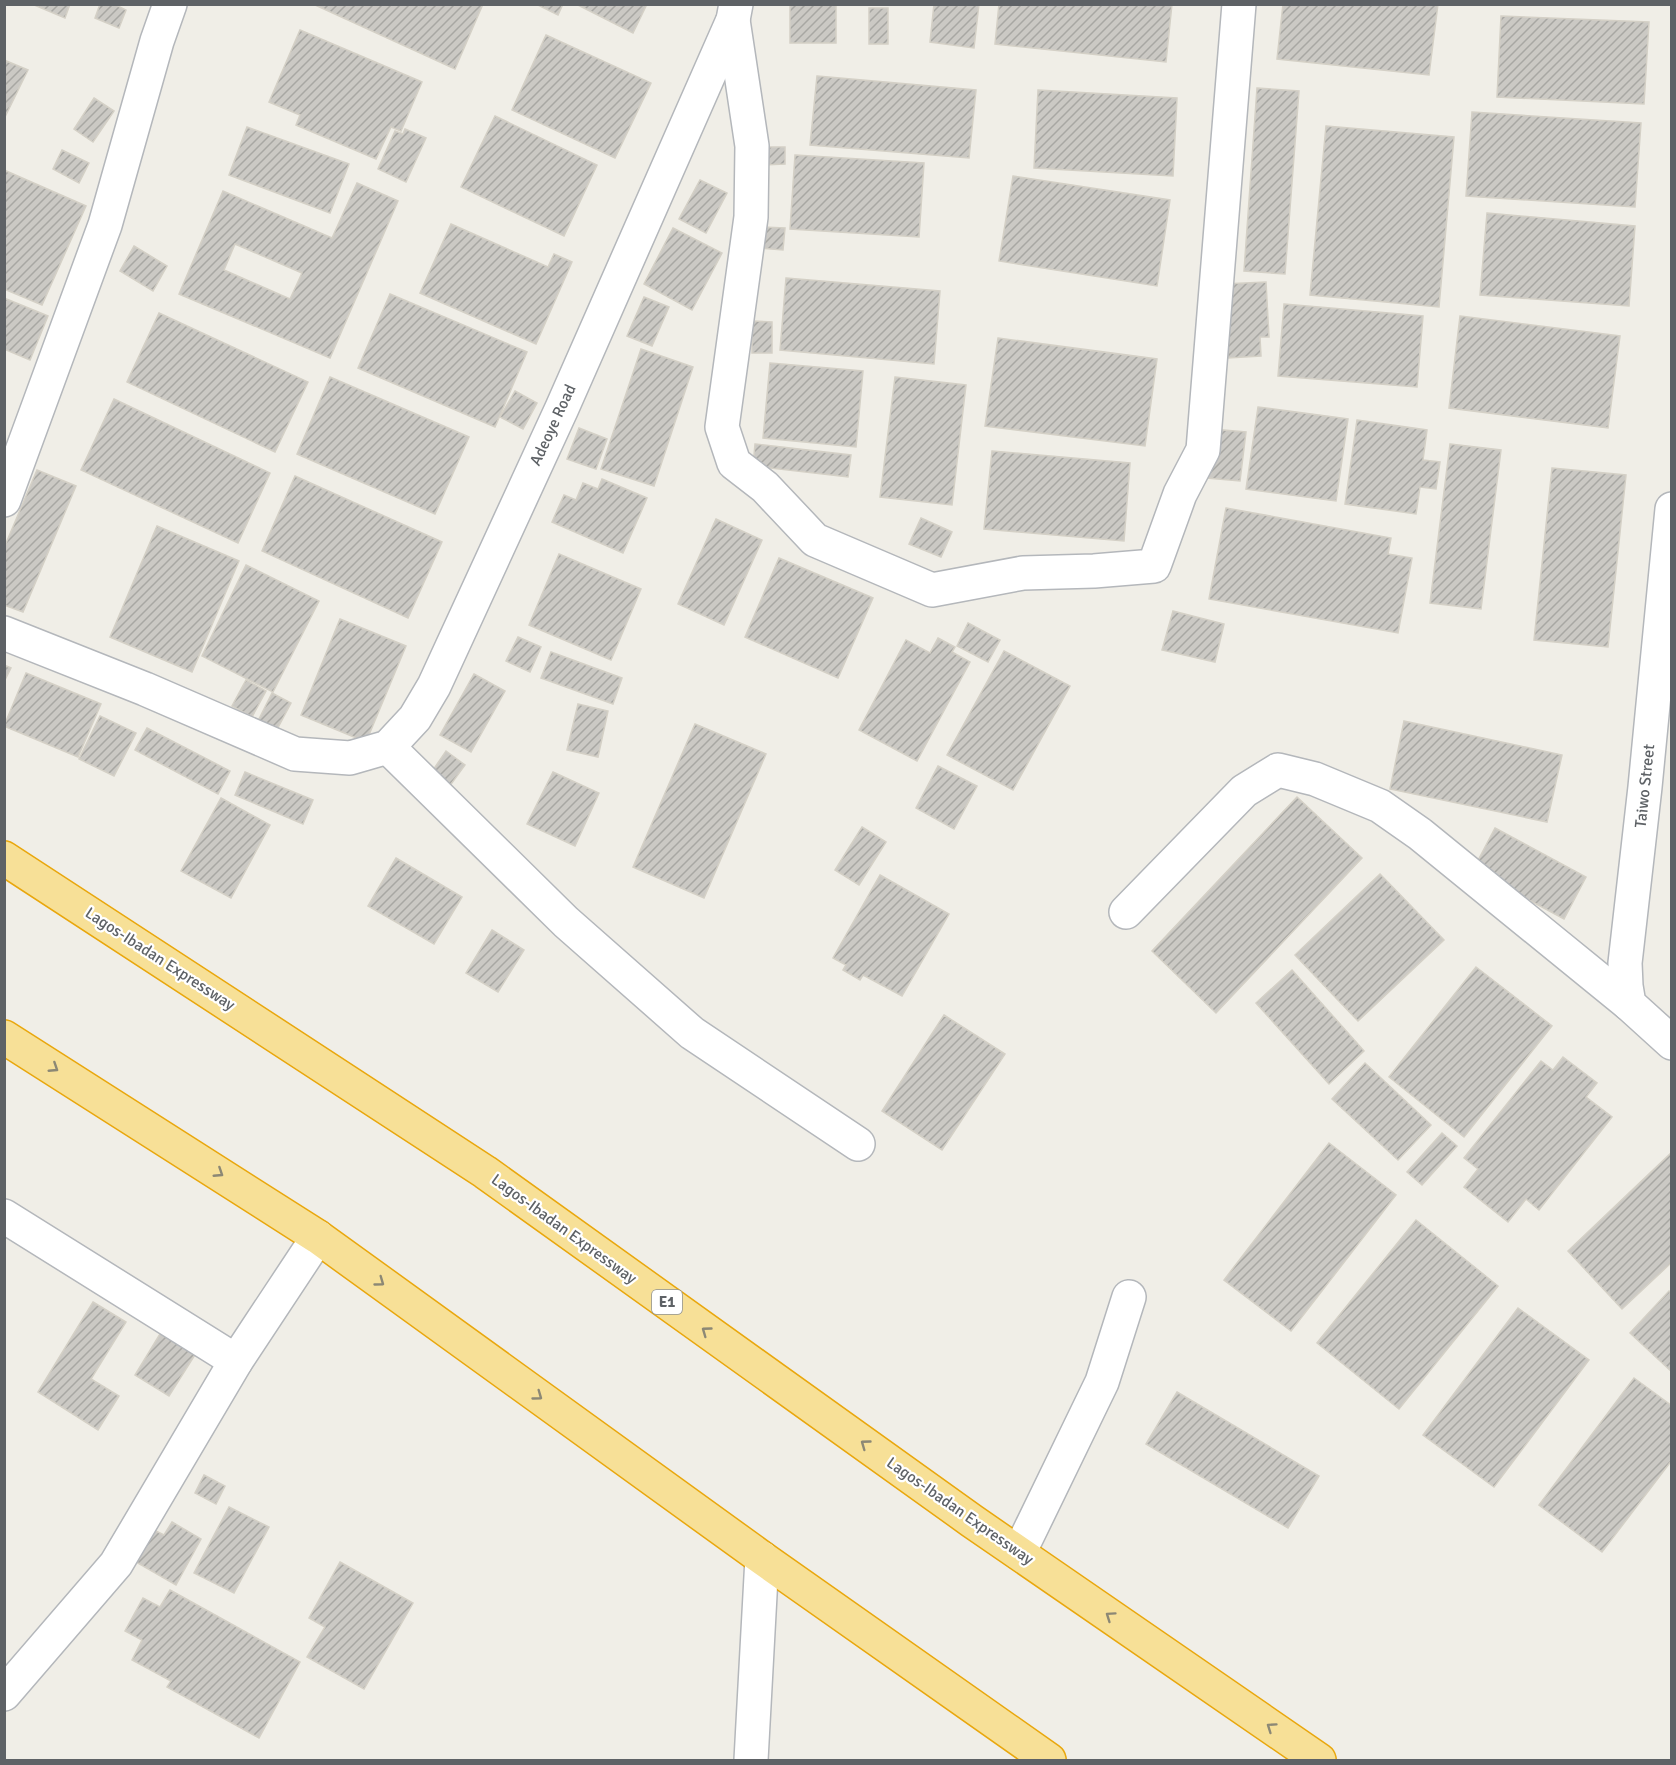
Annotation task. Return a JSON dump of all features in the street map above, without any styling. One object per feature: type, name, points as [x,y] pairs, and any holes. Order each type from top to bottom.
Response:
[{"type":"highway","name":"Lagos-Ibadan Expressway","points":[[4,858],[485,1172],[1019,1553],[1319,1761]]},
{"type":"highway","points":[[4,1037],[318,1237],[762,1558],[1049,1761]]},
{"type":"street","points":[[4,500],[105,225],[157,41],[170,4]]},
{"type":"street","points":[[735,12],[752,146],[751,217],[722,428],[734,463],[765,487],[815,540],[932,590],[1023,573],[1154,566],[1180,494],[1203,450],[1239,4]]},
{"type":"street","name":"Adeoye Road","points":[[388,747],[415,718],[434,686],[562,408],[735,12]]},
{"type":"street","name":"Taiwo Street","points":[[1629,1004],[1625,963],[1645,787],[1671,509]]},
{"type":"street","points":[[4,633],[145,689],[295,754],[350,758],[388,747],[566,922],[692,1034],[858,1144]]},
{"type":"street","points":[[1126,912],[1244,791],[1278,770],[1315,779],[1380,806],[1420,834],[1629,1004],[1671,1043]]},
{"type":"street","points":[[4,1216],[236,1361]]},
{"type":"street","points":[[4,1694],[116,1564],[236,1361],[318,1237]]},
{"type":"street","points":[[1019,1553],[1102,1382],[1129,1297]]},
{"type":"street","points":[[751,1761],[762,1558]]},
{"type":"building","points":[[32,4],[70,4],[65,18]]},
{"type":"building","points":[[100,4],[114,4],[126,10],[119,28],[95,18]]},
{"type":"building","points":[[313,4],[483,4],[455,69]]},
{"type":"building","points":[[536,4],[563,4],[558,15]]},
{"type":"building","points":[[576,4],[647,4],[633,33]]},
{"type":"building","points":[[790,4],[836,4],[836,43],[790,43]]},
{"type":"building","points":[[934,4],[979,4],[974,48],[930,42]]},
{"type":"building","points":[[999,4],[1172,4],[1166,62],[995,44]]},
{"type":"building","points":[[1283,4],[1438,4],[1429,75],[1277,59]]},
{"type":"building","points":[[869,8],[888,8],[888,44],[869,44]]},
{"type":"building","points":[[1501,16],[1649,22],[1644,104],[1497,97]]},
{"type":"building","points":[[300,30],[422,82],[401,131],[391,127],[376,159],[296,125],[300,115],[269,102]]},
{"type":"building","points":[[546,35],[651,83],[615,158],[512,110]]},
{"type":"building","points":[[4,60],[28,70],[4,119]]},
{"type":"building","points":[[817,76],[976,90],[969,158],[810,145]]},
{"type":"building","points":[[1257,88],[1299,91],[1285,274],[1244,271]]},
{"type":"building","points":[[1038,90],[1177,98],[1173,176],[1034,168]]},
{"type":"building","points":[[94,98],[114,111],[93,142],[74,129]]},
{"type":"building","points":[[1472,112],[1641,123],[1635,207],[1466,196]]},
{"type":"building","points":[[495,116],[597,165],[564,236],[461,187]]},
{"type":"building","points":[[1326,126],[1454,137],[1439,307],[1310,295]]},
{"type":"building","points":[[247,127],[349,164],[330,213],[229,175]]},
{"type":"building","points":[[405,129],[426,138],[406,182],[378,169],[395,131],[403,134]]},
{"type":"building","points":[[760,147],[785,147],[785,164],[760,165]]},
{"type":"building","points":[[62,150],[89,163],[79,183],[53,169]]},
{"type":"building","points":[[795,155],[924,163],[919,237],[790,229]]},
{"type":"building","points":[[4,170],[86,206],[42,305],[4,289]]},
{"type":"building","points":[[1013,176],[1170,200],[1157,286],[999,261]]},
{"type":"building","points":[[700,180],[727,193],[706,233],[679,219]]},
{"type":"building","points":[[357,183],[398,201],[330,358],[179,294],[223,191],[332,238]],"holes":[[[235,244],[302,273],[290,299],[224,270]]]},
{"type":"building","points":[[1487,213],[1635,226],[1629,306],[1480,295]]},
{"type":"building","points":[[451,224],[548,267],[554,254],[572,262],[536,344],[420,293]]},
{"type":"building","points":[[762,227],[785,228],[783,250],[760,248]]},
{"type":"building","points":[[673,228],[722,253],[692,310],[644,284]]},
{"type":"building","points":[[134,246],[167,266],[153,291],[120,271]]},
{"type":"building","points":[[786,278],[940,291],[934,364],[780,350]]},
{"type":"building","points":[[1266,282],[1269,337],[1260,337],[1261,356],[1228,358],[1224,284]]},
{"type":"building","points":[[390,294],[527,352],[495,427],[358,368]]},
{"type":"building","points":[[644,297],[669,307],[652,346],[627,336]]},
{"type":"building","points":[[4,298],[48,316],[30,360],[4,349]]},
{"type":"building","points":[[1284,304],[1423,316],[1417,387],[1278,376]]},
{"type":"building","points":[[159,313],[308,382],[275,452],[127,382]]},
{"type":"building","points":[[1460,316],[1620,336],[1608,428],[1449,408]]},
{"type":"building","points":[[752,321],[772,322],[772,353],[752,353]]},
{"type":"building","points":[[998,338],[1157,359],[1145,446],[985,426]]},
{"type":"building","points":[[641,349],[693,367],[654,486],[601,469]]},
{"type":"building","points":[[770,363],[863,371],[856,447],[763,438]]},
{"type":"building","points":[[330,377],[469,437],[435,514],[297,454]]},
{"type":"building","points":[[895,377],[966,385],[952,505],[880,497]]},
{"type":"building","points":[[515,391],[537,403],[523,429],[500,417]]},
{"type":"building","points":[[114,399],[270,473],[238,543],[81,470]]},
{"type":"building","points":[[1258,407],[1348,419],[1336,501],[1246,489]]},
{"type":"building","points":[[1357,420],[1427,430],[1423,460],[1440,462],[1436,489],[1420,487],[1416,514],[1345,504]]},
{"type":"building","points":[[579,428],[607,439],[596,469],[567,459]]},
{"type":"building","points":[[1212,429],[1246,432],[1240,481],[1207,478]]},
{"type":"building","points":[[755,444],[851,455],[848,477],[753,466]]},
{"type":"building","points":[[1450,444],[1501,450],[1481,609],[1430,603]]},
{"type":"building","points":[[992,451],[1130,463],[1124,541],[984,529]]},
{"type":"building","points":[[1552,468],[1626,475],[1608,647],[1534,640]]},
{"type":"building","points":[[37,470],[76,486],[23,612],[4,605],[4,548]]},
{"type":"building","points":[[295,476],[442,542],[408,618],[262,551]]},
{"type":"building","points":[[602,479],[647,498],[623,553],[552,522],[564,495],[576,500],[583,483],[598,489]]},
{"type":"building","points":[[1226,508],[1391,538],[1388,554],[1412,558],[1398,633],[1209,599]]},
{"type":"building","points":[[921,518],[952,532],[941,557],[909,544]]},
{"type":"building","points":[[716,519],[762,540],[724,625],[678,604]]},
{"type":"building","points":[[157,526],[239,561],[192,672],[110,637]]},
{"type":"building","points":[[559,554],[641,589],[611,660],[529,625]]},
{"type":"building","points":[[779,558],[873,598],[838,678],[745,637]]},
{"type":"building","points":[[246,565],[319,601],[273,692],[202,656]]},
{"type":"building","points":[[1173,611],[1224,624],[1215,662],[1162,650]]},
{"type":"building","points":[[340,619],[406,646],[366,742],[301,715]]},
{"type":"building","points":[[968,623],[1000,640],[988,662],[957,646]]},
{"type":"building","points":[[518,637],[541,647],[530,672],[506,661]]},
{"type":"building","points":[[938,638],[955,647],[952,652],[970,662],[917,761],[859,730],[906,640],[930,653]]},
{"type":"building","points":[[1004,651],[1070,686],[1013,790],[947,755]]},
{"type":"building","points":[[551,652],[622,678],[613,704],[541,678]]},
{"type":"building","points":[[4,665],[11,668],[4,682]]},
{"type":"building","points":[[26,673],[101,704],[78,757],[4,726]]},
{"type":"building","points":[[474,674],[505,691],[471,752],[440,735]]},
{"type":"building","points":[[246,680],[266,691],[252,717],[232,706]]},
{"type":"building","points":[[272,693],[291,703],[274,735],[256,725]]},
{"type":"building","points":[[578,704],[608,711],[598,757],[567,750]]},
{"type":"building","points":[[100,716],[136,733],[114,776],[79,759]]},
{"type":"building","points":[[1404,721],[1562,755],[1547,822],[1390,789]]},
{"type":"building","points":[[695,724],[766,754],[704,898],[633,867]]},
{"type":"building","points":[[147,728],[230,771],[218,794],[135,750]]},
{"type":"building","points":[[446,751],[465,765],[449,787],[431,773]]},
{"type":"building","points":[[938,766],[977,786],[954,829],[916,808]]},
{"type":"building","points":[[245,772],[313,800],[303,824],[235,795]]},
{"type":"building","points":[[553,772],[599,793],[575,846],[527,824]]},
{"type":"building","points":[[1297,797],[1362,858],[1216,1013],[1152,951]]},
{"type":"building","points":[[221,798],[270,825],[231,898],[181,871]]},
{"type":"building","points":[[862,827],[886,842],[859,885],[835,870]]},
{"type":"building","points":[[1495,828],[1586,877],[1564,919],[1473,870]]},
{"type":"building","points":[[396,858],[462,897],[434,944],[368,906]]},
{"type":"building","points":[[1380,874],[1444,940],[1358,1021],[1295,955]]},
{"type":"building","points":[[880,875],[949,914],[902,996],[863,975],[860,980],[843,970],[846,965],[833,958]]},
{"type":"building","points":[[492,930],[524,950],[498,992],[466,973]]},
{"type":"building","points":[[1476,967],[1552,1026],[1464,1137],[1389,1077]]},
{"type":"building","points":[[1292,970],[1364,1051],[1329,1084],[1256,1003]]},
{"type":"building","points":[[944,1015],[1005,1054],[942,1150],[882,1111]]},
{"type":"building","points":[[1563,1057],[1597,1083],[1586,1097],[1612,1117],[1539,1210],[1526,1199],[1508,1222],[1464,1187],[1478,1169],[1464,1158],[1541,1061],[1553,1070]]},
{"type":"building","points":[[1365,1063],[1431,1125],[1398,1160],[1332,1099]]},
{"type":"building","points":[[1442,1133],[1457,1146],[1422,1185],[1407,1172]]},
{"type":"building","points":[[1329,1143],[1396,1195],[1291,1331],[1224,1280]]},
{"type":"building","points":[[1672,1152],[1672,1262],[1622,1309],[1568,1251]]},
{"type":"building","points":[[1416,1220],[1498,1286],[1399,1409],[1317,1343]]},
{"type":"building","points":[[1669,1291],[1672,1294],[1672,1372],[1630,1333]]},
{"type":"building","points":[[93,1302],[126,1322],[91,1379],[119,1396],[98,1430],[38,1392]]},
{"type":"building","points":[[1518,1308],[1589,1360],[1494,1487],[1423,1435]]},
{"type":"building","points":[[163,1329],[198,1350],[169,1396],[135,1375]]},
{"type":"building","points":[[1634,1378],[1672,1406],[1672,1460],[1602,1552],[1539,1505]]},
{"type":"building","points":[[1177,1392],[1319,1476],[1288,1528],[1146,1444]]},
{"type":"building","points":[[204,1475],[225,1486],[216,1504],[195,1493]]},
{"type":"building","points":[[229,1507],[269,1527],[234,1593],[194,1573]]},
{"type":"building","points":[[172,1522],[201,1539],[176,1585],[136,1562],[154,1530],[164,1535]]},
{"type":"building","points":[[340,1562],[413,1603],[364,1689],[307,1657],[325,1627],[309,1618]]},
{"type":"building","points":[[170,1590],[300,1662],[259,1738],[167,1687],[171,1681],[132,1660],[142,1640],[125,1631],[143,1598],[160,1607]]}]
